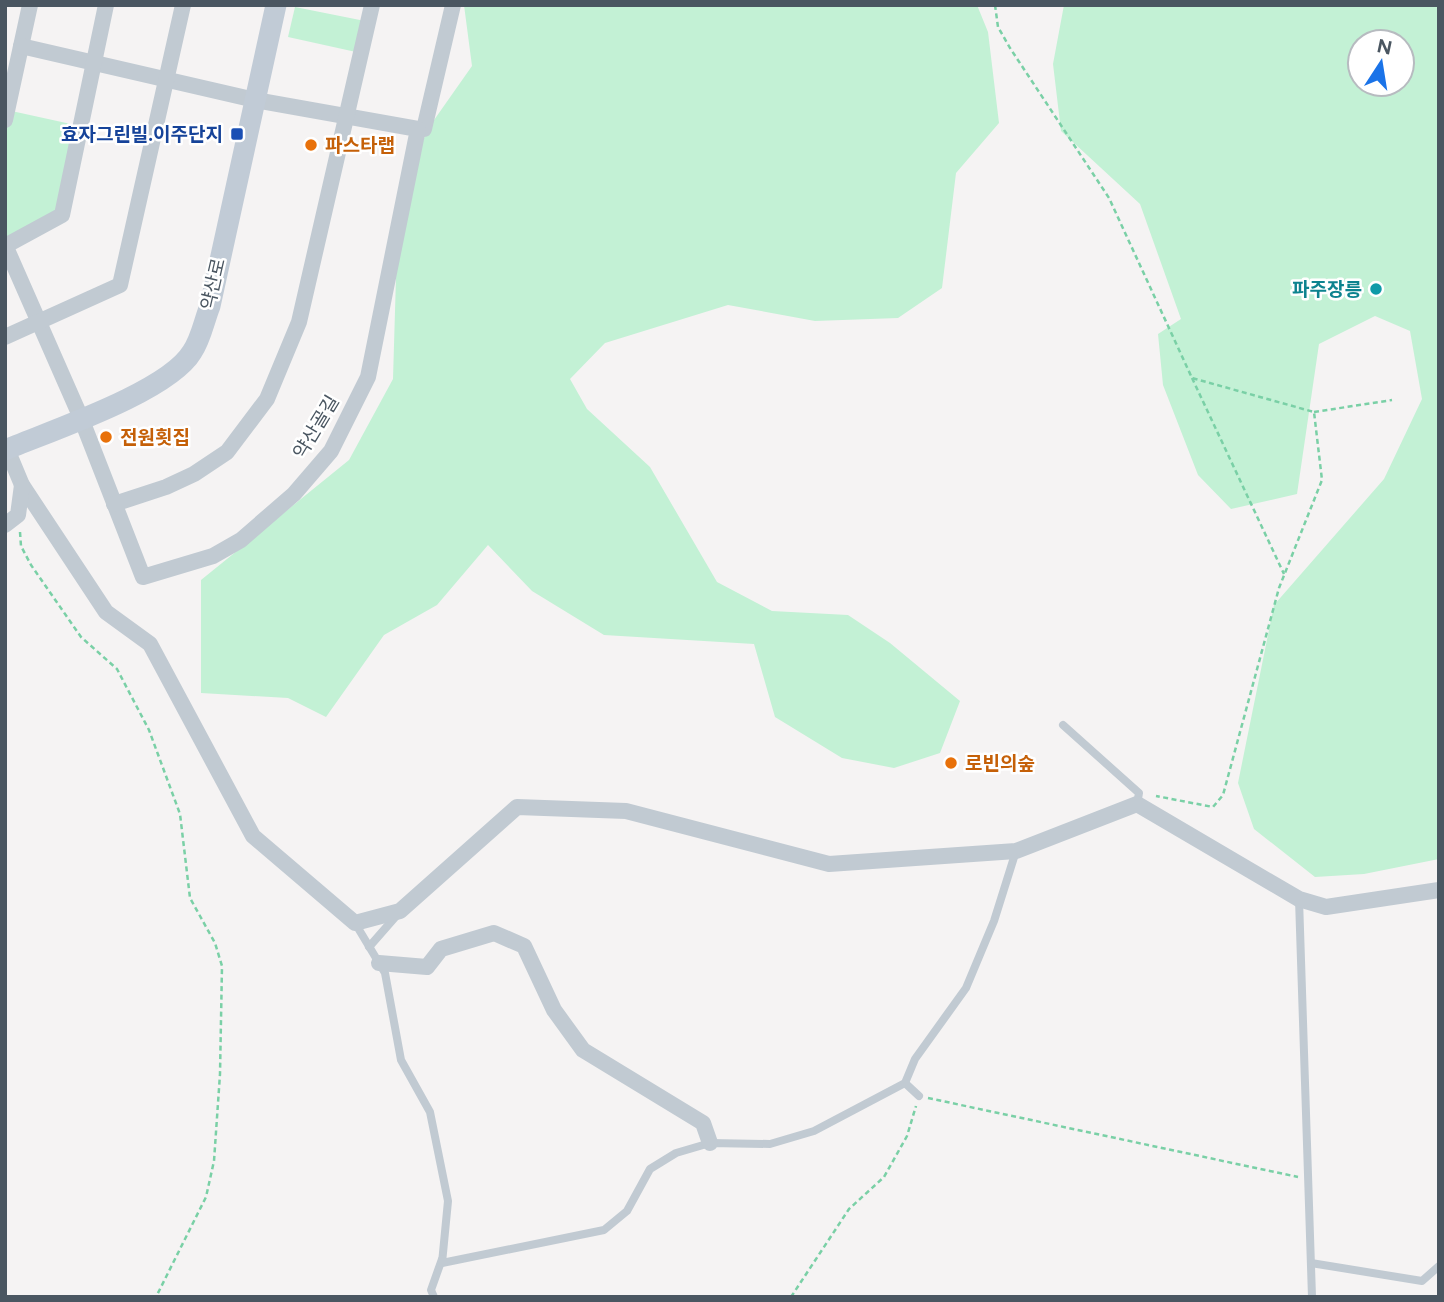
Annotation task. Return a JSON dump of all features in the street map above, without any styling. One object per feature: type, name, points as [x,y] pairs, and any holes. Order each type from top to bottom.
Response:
[{"type":"street","points":[[5,120],[11,66],[21,46],[30,5]]},
{"type":"street","points":[[5,246],[62,215],[106,5]]},
{"type":"street","points":[[5,337],[120,285],[183,5]]},
{"type":"street","name":"약산로","points":[[6,450],[140,393],[166,377],[192,353],[210,306],[276,5]]},
{"type":"street","points":[[114,504],[166,487],[216,459],[226,452],[267,399],[299,322],[372,5]]},
{"type":"street","name":"약산골길","points":[[5,246],[81,418],[144,577],[213,556],[241,540],[268,518],[315,472],[331,451],[368,377],[418,129],[424,129],[453,5]]},
{"type":"street","points":[[21,46],[255,100],[418,129]]},
{"type":"street","points":[[6,450],[22,485],[106,612],[150,645],[253,836],[355,923],[400,911],[517,807],[626,811],[829,864],[1016,851],[1138,798],[1299,899],[1326,907],[1439,890]]},
{"type":"street","points":[[12,520],[22,485]]},
{"type":"street","points":[[379,963],[427,967],[441,949],[494,933],[524,946],[554,1010],[583,1050],[703,1124],[710,1143]]},
{"type":"lane","points":[[1063,725],[1138,798]]},
{"type":"lane","points":[[355,923],[385,974],[401,1060],[430,1112],[449,1201],[442,1263],[604,1230],[627,1211],[650,1168],[676,1153],[710,1143],[770,1144],[814,1131],[905,1083],[915,1059],[966,988],[994,920],[1016,851]]},
{"type":"lane","points":[[1299,899],[1312,1297]]},
{"type":"lane","points":[[369,947],[400,911]]},
{"type":"lane","points":[[905,1083],[919,1096]]},
{"type":"lane","points":[[434,1297],[431,1290],[443,1256]]},
{"type":"lane","points":[[1311,1263],[1422,1281],[1439,1266]]},
{"type":"path","points":[[995,5],[998,27],[1010,48],[1109,198],[1284,575]]},
{"type":"path","points":[[1192,378],[1314,412],[1392,400]]},
{"type":"path","points":[[1138,798],[1213,807],[1223,795],[1284,575],[1322,480],[1314,412]]},
{"type":"path","points":[[12,520],[31,565],[81,638],[117,670],[149,730],[180,814],[190,898],[215,943],[222,966],[220,1074],[214,1161],[206,1197],[156,1297]]},
{"type":"path","points":[[791,1297],[849,1209],[884,1177],[906,1136],[919,1096],[1308,1180]]},
{"type":"green space","points":[[464,5],[977,5],[988,32],[999,123],[956,173],[942,288],[898,318],[815,321],[728,305],[605,343],[570,379],[587,409],[650,467],[717,582],[772,611],[848,615],[890,643],[960,701],[940,753],[894,768],[842,758],[775,717],[754,644],[604,635],[532,591],[488,545],[437,605],[384,635],[326,717],[288,698],[201,693],[201,580],[349,460],[393,379],[398,210],[427,130],[472,66]]},
{"type":"green space","points":[[1064,5],[1439,5],[1439,859],[1364,874],[1315,877],[1254,829],[1238,783],[1274,605],[1384,479],[1422,399],[1410,331],[1375,316],[1319,344],[1297,494],[1231,509],[1198,475],[1163,385],[1158,334],[1181,319],[1140,204],[1061,131],[1053,64]]},
{"type":"green space","points":[[295,7],[365,21],[356,52],[288,37]]},
{"type":"green space","points":[[7,110],[80,126],[62,215],[5,246]]},
{"type":"place","name":"효자그린빌.이주단지","points":[[237,134]]},
{"type":"place","name":"파스타랩","points":[[311,145]]},
{"type":"place","name":"파주장릉","points":[[1376,289]]},
{"type":"place","name":"전원횟집","points":[[106,437]]},
{"type":"place","name":"로빈의숲","points":[[951,763]]}]
